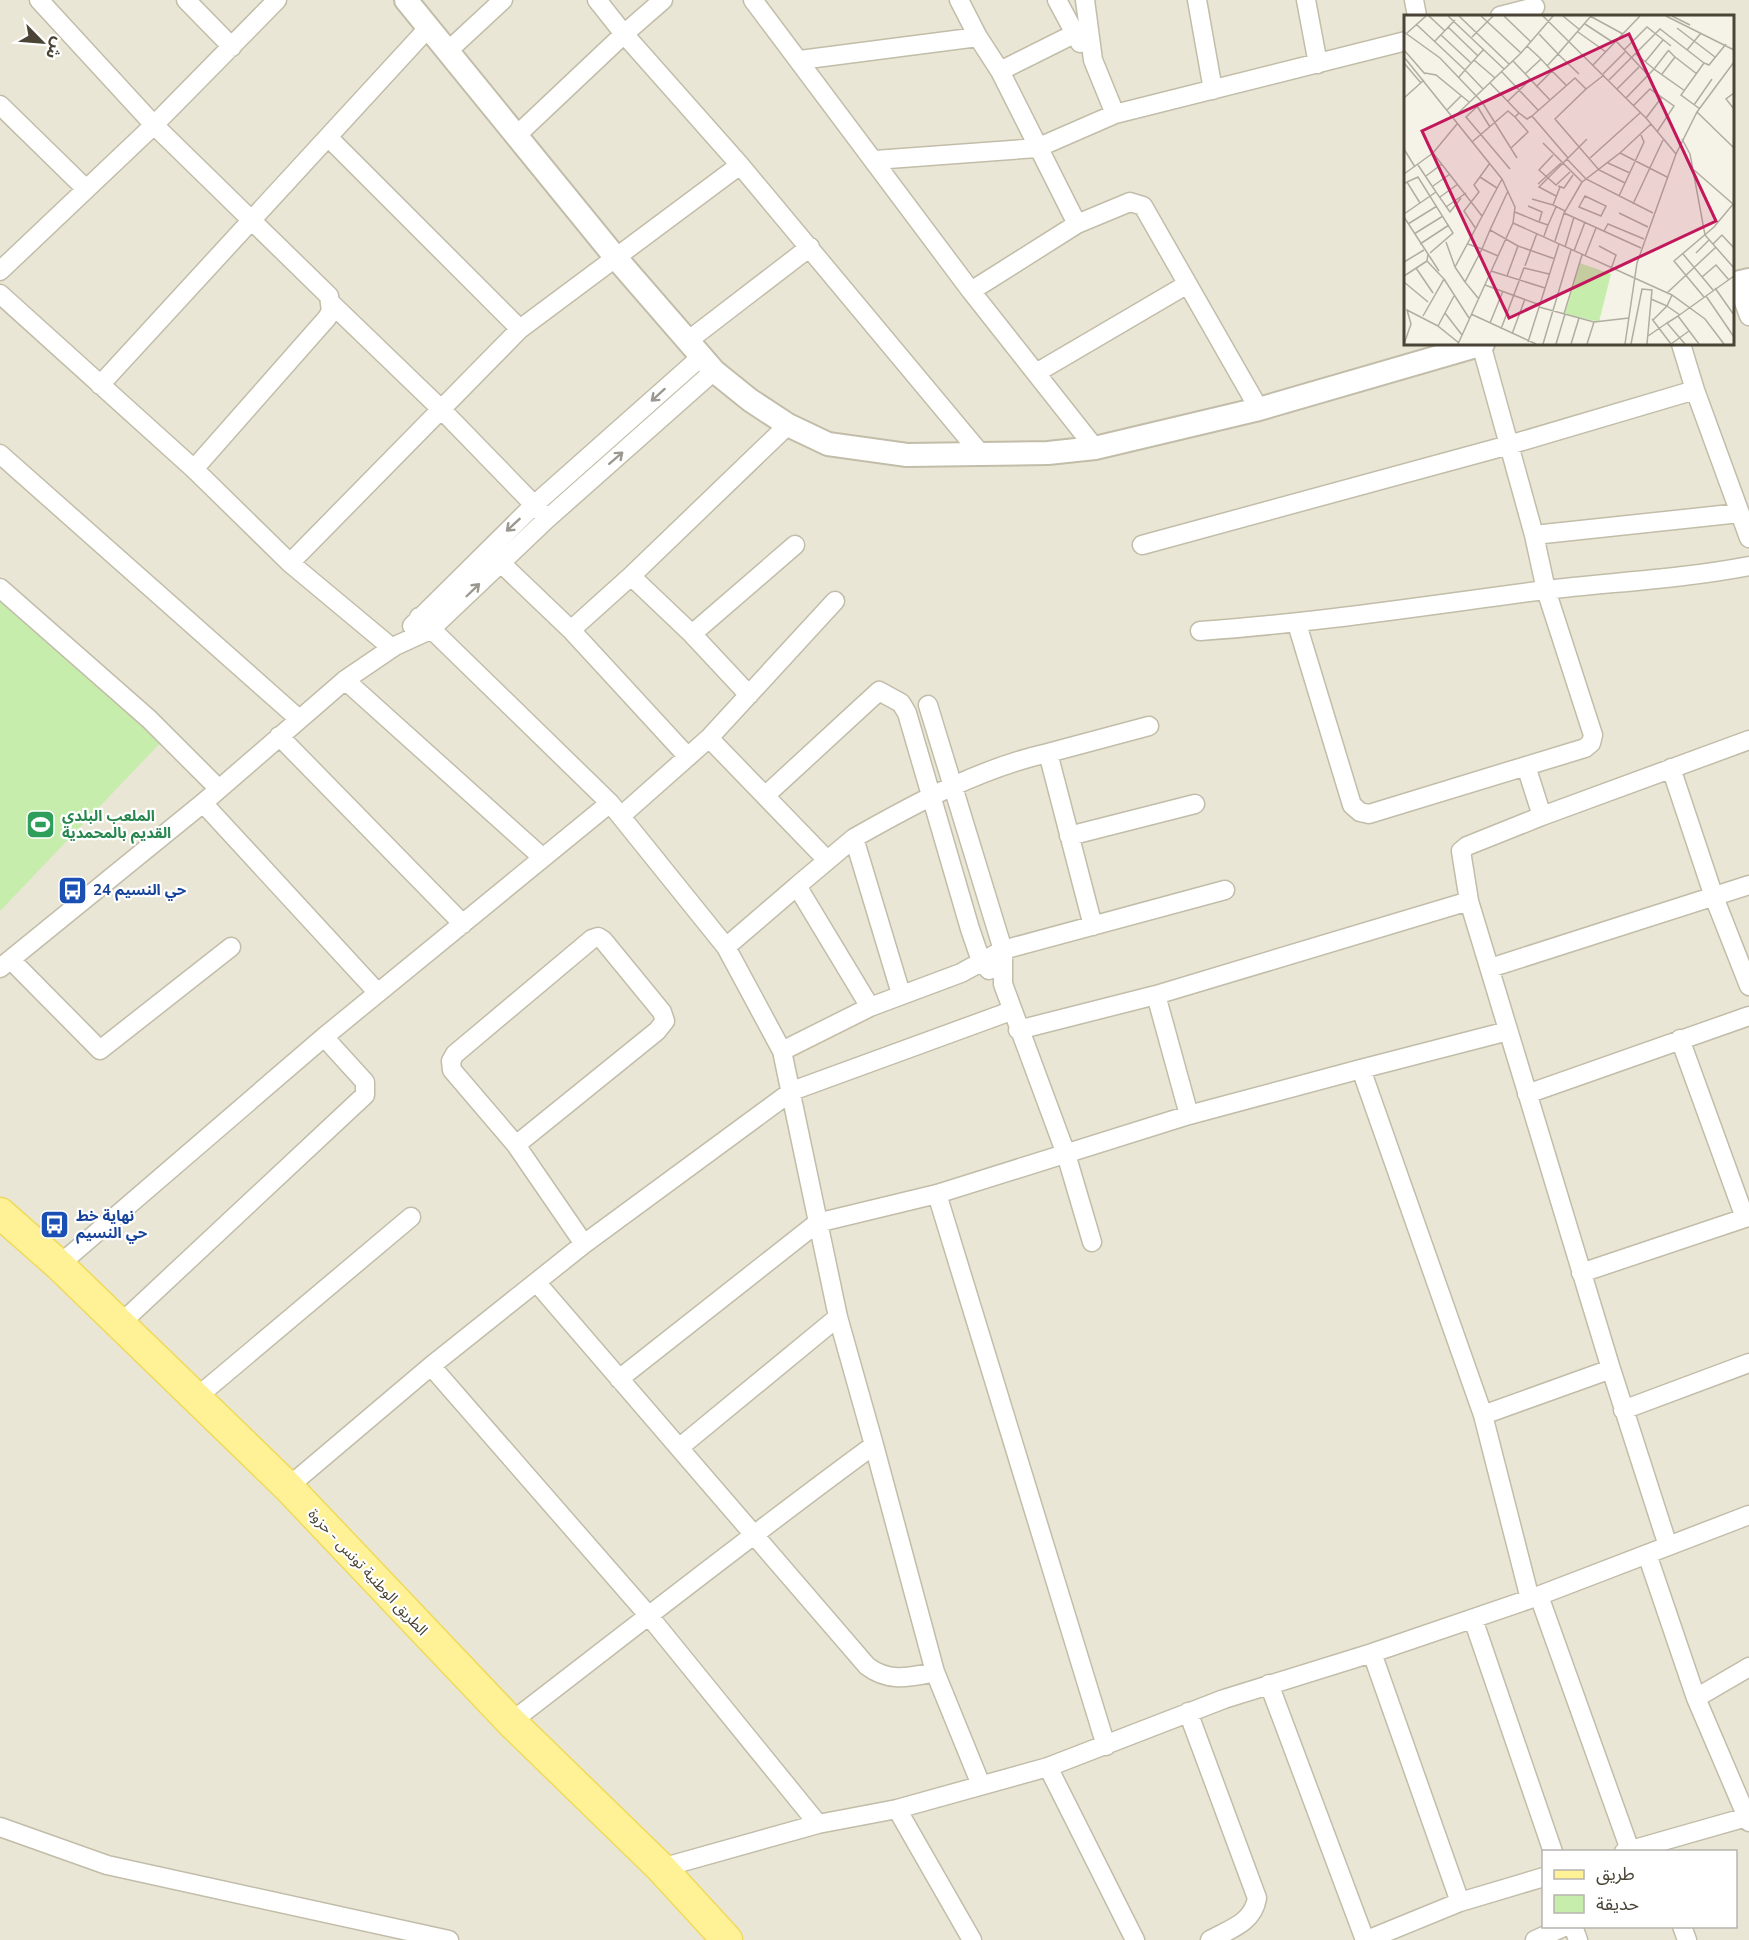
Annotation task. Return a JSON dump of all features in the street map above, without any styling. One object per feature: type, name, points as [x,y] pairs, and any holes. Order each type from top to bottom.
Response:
[{"type":"main road","name":"الطريق الوطنية تونس - حزوة","points":[[0,1213],[59,1265],[288,1486],[511,1722],[661,1868],[727,1940]]},
{"type":"street","points":[[39,0],[154,125],[329,296],[332,304],[441,410],[547,519]]},
{"type":"street","points":[[186,0],[232,47]]},
{"type":"street","points":[[0,271],[154,125],[277,0]]},
{"type":"street","points":[[406,0],[616,258],[702,356],[750,400],[788,425],[828,444],[907,455],[1048,453],[1095,448],[1259,410],[1479,345]]},
{"type":"street","points":[[448,50],[503,0]]},
{"type":"street","points":[[597,0],[810,247],[981,454]]},
{"type":"street","points":[[517,135],[663,0]]},
{"type":"street","points":[[753,0],[971,291],[1095,448]]},
{"type":"street","points":[[959,0],[978,37],[1000,71],[1077,224]]},
{"type":"street","points":[[1057,0],[1074,34],[1093,60],[1116,114]]},
{"type":"street","points":[[1085,0],[1093,60]]},
{"type":"street","points":[[1197,0],[1213,90]]},
{"type":"street","points":[[1306,0],[1318,64]]},
{"type":"street","points":[[1414,0],[1417,15]]},
{"type":"street","points":[[1504,15],[1536,8]]},
{"type":"street","points":[[100,385],[250,219],[329,138],[429,27]]},
{"type":"street","points":[[1000,71],[1074,34]]},
{"type":"street","points":[[800,60],[978,37]]},
{"type":"street","points":[[875,160],[1037,148],[1116,114],[1404,42]]},
{"type":"street","points":[[0,105],[86,189]]},
{"type":"street","points":[[329,138],[520,329]]},
{"type":"street","points":[[290,563],[520,329],[740,165]]},
{"type":"street","points":[[971,291],[1077,224],[1130,202],[1138,203],[1143,206],[1259,410]]},
{"type":"street","points":[[231,947],[100,1050],[5,964],[203,803],[345,680],[425,624],[501,563],[547,519],[702,356],[810,247]]},
{"type":"street","points":[[1739,282],[1749,316]]},
{"type":"street","points":[[1036,373],[1186,285]]},
{"type":"street","points":[[0,294],[194,469],[290,563],[393,647]]},
{"type":"street","points":[[194,469],[327,318],[332,304]]},
{"type":"street","points":[[1297,624],[1352,805],[1360,812],[1369,814],[1585,748],[1591,743],[1593,735],[1546,590],[1534,535],[1482,345]]},
{"type":"street","points":[[1681,345],[1695,390],[1749,538]]},
{"type":"street","points":[[425,624],[534,505],[702,356]]},
{"type":"street","points":[[1142,545],[1509,445],[1695,390]]},
{"type":"street","points":[[571,630],[632,576],[788,425]]},
{"type":"street","points":[[0,454],[299,719]]},
{"type":"street","points":[[1534,535],[1740,513]]},
{"type":"street","points":[[692,634],[795,546]]},
{"type":"street","points":[[501,563],[571,630],[688,757]]},
{"type":"street","points":[[1200,631],[1297,624],[1546,590],[1677,578],[1749,566]]},
{"type":"street","points":[[632,576],[692,634],[749,695]]},
{"type":"street","points":[[0,588],[149,719],[219,789]]},
{"type":"street","points":[[59,1265],[324,1037],[543,858],[688,757],[709,738],[835,601]]},
{"type":"street","points":[[425,624],[615,810],[726,946],[782,1051],[838,1317],[935,1672],[981,1785]]},
{"type":"street","points":[[345,680],[543,858]]},
{"type":"street","points":[[766,795],[879,691],[901,703],[907,713],[929,795],[981,961],[1003,984]]},
{"type":"street","points":[[928,705],[1003,950],[1003,984],[1011,1011],[1066,1154],[1092,1242]]},
{"type":"street","points":[[726,946],[854,838],[929,795],[1030,757],[1149,726]]},
{"type":"street","points":[[279,736],[463,924]]},
{"type":"street","points":[[709,738],[827,860]]},
{"type":"street","points":[[1668,1546],[1623,1410],[1508,1032],[1469,901],[1461,851],[1467,846],[1542,816],[1749,740]]},
{"type":"street","points":[[1048,753],[1093,926]]},
{"type":"street","points":[[1526,766],[1542,816]]},
{"type":"street","points":[[1671,768],[1714,897],[1749,986]]},
{"type":"street","points":[[203,803],[378,993]]},
{"type":"street","points":[[1069,836],[1195,804]]},
{"type":"street","points":[[854,838],[901,994]]},
{"type":"street","points":[[1490,968],[1749,885]]},
{"type":"street","points":[[797,886],[870,1007]]},
{"type":"street","points":[[782,1051],[870,1007],[961,973],[1003,950],[1225,890]]},
{"type":"street","points":[[1018,1030],[1156,995],[1469,901]]},
{"type":"street","points":[[516,1145],[657,1031],[665,1021],[662,1011],[603,940],[598,937],[592,939],[454,1054],[451,1061],[453,1070],[516,1145],[584,1244]]},
{"type":"street","points":[[1156,995],[1189,1115]]},
{"type":"street","points":[[288,1486],[431,1366],[584,1244],[792,1091],[1011,1011]]},
{"type":"street","points":[[1527,1094],[1749,1016]]},
{"type":"street","points":[[619,1379],[817,1223],[938,1194],[1189,1115],[1508,1032]]},
{"type":"street","points":[[120,1323],[365,1095],[365,1082],[324,1037]]},
{"type":"street","points":[[1581,1273],[1747,1218],[1680,1039]]},
{"type":"street","points":[[1361,1069],[1483,1415],[1534,1598],[1627,1850]]},
{"type":"street","points":[[938,1194],[1106,1746]]},
{"type":"street","points":[[197,1397],[411,1217]]},
{"type":"street","points":[[537,1283],[872,1670],[878,1674],[904,1678],[935,1672]]},
{"type":"street","points":[[680,1447],[838,1317]]},
{"type":"street","points":[[1623,1410],[1749,1363]]},
{"type":"street","points":[[431,1366],[649,1616],[818,1824]]},
{"type":"street","points":[[1483,1415],[1611,1370]]},
{"type":"street","points":[[511,1722],[753,1534],[874,1445]]},
{"type":"street","points":[[661,1868],[818,1824],[897,1809],[1048,1767],[1188,1712],[1534,1598],[1749,1515]]},
{"type":"street","points":[[1636,1850],[1654,1848],[1748,1820],[1744,1792],[1696,1698],[1647,1554]]},
{"type":"street","points":[[1473,1619],[1553,1850]]},
{"type":"street","points":[[1372,1653],[1460,1902]]},
{"type":"street","points":[[1696,1698],[1749,1667]]},
{"type":"street","points":[[1269,1684],[1366,1940],[1460,1902],[1542,1878]]},
{"type":"street","points":[[1188,1712],[1257,1898],[1255,1910],[1246,1921],[1210,1940]]},
{"type":"street","points":[[1048,1767],[1135,1940]]},
{"type":"street","points":[[897,1809],[972,1940]]},
{"type":"street","points":[[0,1827],[107,1865],[450,1940]]},
{"type":"street","points":[[1535,1940],[1562,1928]]},
{"type":"shaded area","points":[[0,0],[1749,0],[1749,1940],[0,1940]]},
{"type":"green space","name":"الملعب البلدي القديم بالمحمدية","points":[[0,592],[165,738],[0,911]]},
{"type":"place","name":"الملعب البلدي القديم بالمحمدية","points":[[41,825]]},
{"type":"place","name":"حي النسيم 24","points":[[72,890]]},
{"type":"place","name":"نهاية خط حي النسيم","points":[[55,1225]]}]
